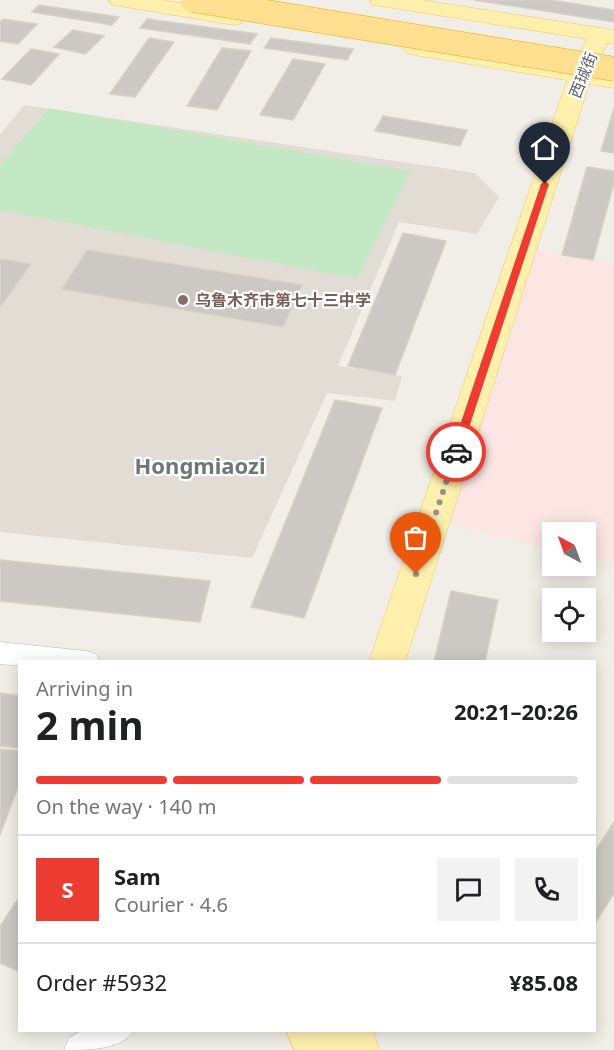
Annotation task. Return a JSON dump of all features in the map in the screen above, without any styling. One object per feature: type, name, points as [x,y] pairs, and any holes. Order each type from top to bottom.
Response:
[{"type":"highway","points":[[192,0],[614,69]]},
{"type":"highway","points":[[280,0],[614,54]]},
{"type":"main road","points":[[120,0],[614,81]]},
{"type":"main road","points":[[381,0],[607,36]]},
{"type":"main road","name":"西珹街","points":[[388,660],[580,76],[607,36]]},
{"type":"main road","points":[[309,1032],[316,1050]]},
{"type":"main road","points":[[352,1032],[357,1050]]},
{"type":"street","points":[[0,653],[67,660]]},
{"type":"street","points":[[81,1050],[113,1032]]},
{"type":"shaded area","name":"乌鲁木齐市第七十三中学","points":[[24,105],[475,173],[499,197],[477,234],[399,222],[338,366],[402,376],[395,401],[327,393],[252,558],[0,532],[0,135]]},
{"type":"shaded area","points":[[524,248],[614,264],[614,562],[596,558],[596,522],[542,522],[542,547],[433,522]]},
{"type":"green space","points":[[49,108],[411,171],[357,279],[0,210],[0,165]]},
{"type":"building","points":[[474,0],[550,0],[614,10],[614,22]]},
{"type":"building","points":[[39,5],[119,17],[112,25],[32,12]]},
{"type":"building","points":[[3,19],[37,24],[18,44],[0,41],[0,22]]},
{"type":"building","points":[[147,19],[257,34],[250,44],[140,28]]},
{"type":"building","points":[[73,30],[104,36],[85,54],[54,47]]},
{"type":"building","points":[[149,38],[174,42],[135,97],[110,94]]},
{"type":"building","points":[[271,38],[353,49],[347,60],[264,48]]},
{"type":"building","points":[[222,48],[251,51],[217,110],[187,106]]},
{"type":"building","points":[[31,49],[59,54],[31,85],[2,79]]},
{"type":"building","points":[[293,59],[325,64],[293,120],[260,115]]},
{"type":"building","points":[[614,108],[614,153],[601,151]]},
{"type":"building","points":[[383,116],[467,130],[460,146],[375,131]]},
{"type":"building","points":[[587,167],[614,171],[614,183],[593,260],[562,255]]},
{"type":"building","points":[[403,233],[446,241],[395,375],[348,366]]},
{"type":"building","points":[[87,250],[302,285],[283,327],[62,289]]},
{"type":"building","points":[[0,259],[31,264],[0,307]]},
{"type":"building","points":[[335,400],[382,408],[304,618],[251,607]]},
{"type":"building","points":[[0,560],[210,581],[200,622],[0,601]]},
{"type":"building","points":[[451,591],[498,600],[485,660],[434,660]]},
{"type":"building","points":[[0,693],[18,696],[18,748],[0,746]]},
{"type":"building","points":[[0,749],[18,751],[18,786],[0,835]]},
{"type":"building","points":[[614,822],[614,893],[596,922],[596,850]]},
{"type":"building","points":[[18,899],[18,971],[0,963],[0,926]]},
{"type":"way so far","points":[[416,574],[456,452]]},
{"type":"place","name":"乌鲁木齐市第七十三中学","points":[[183,300]]},
{"type":"district","name":"Hongmiaozi","points":[[200,465]]},
{"type":"route","points":[[456,452],[545,184]]}]
